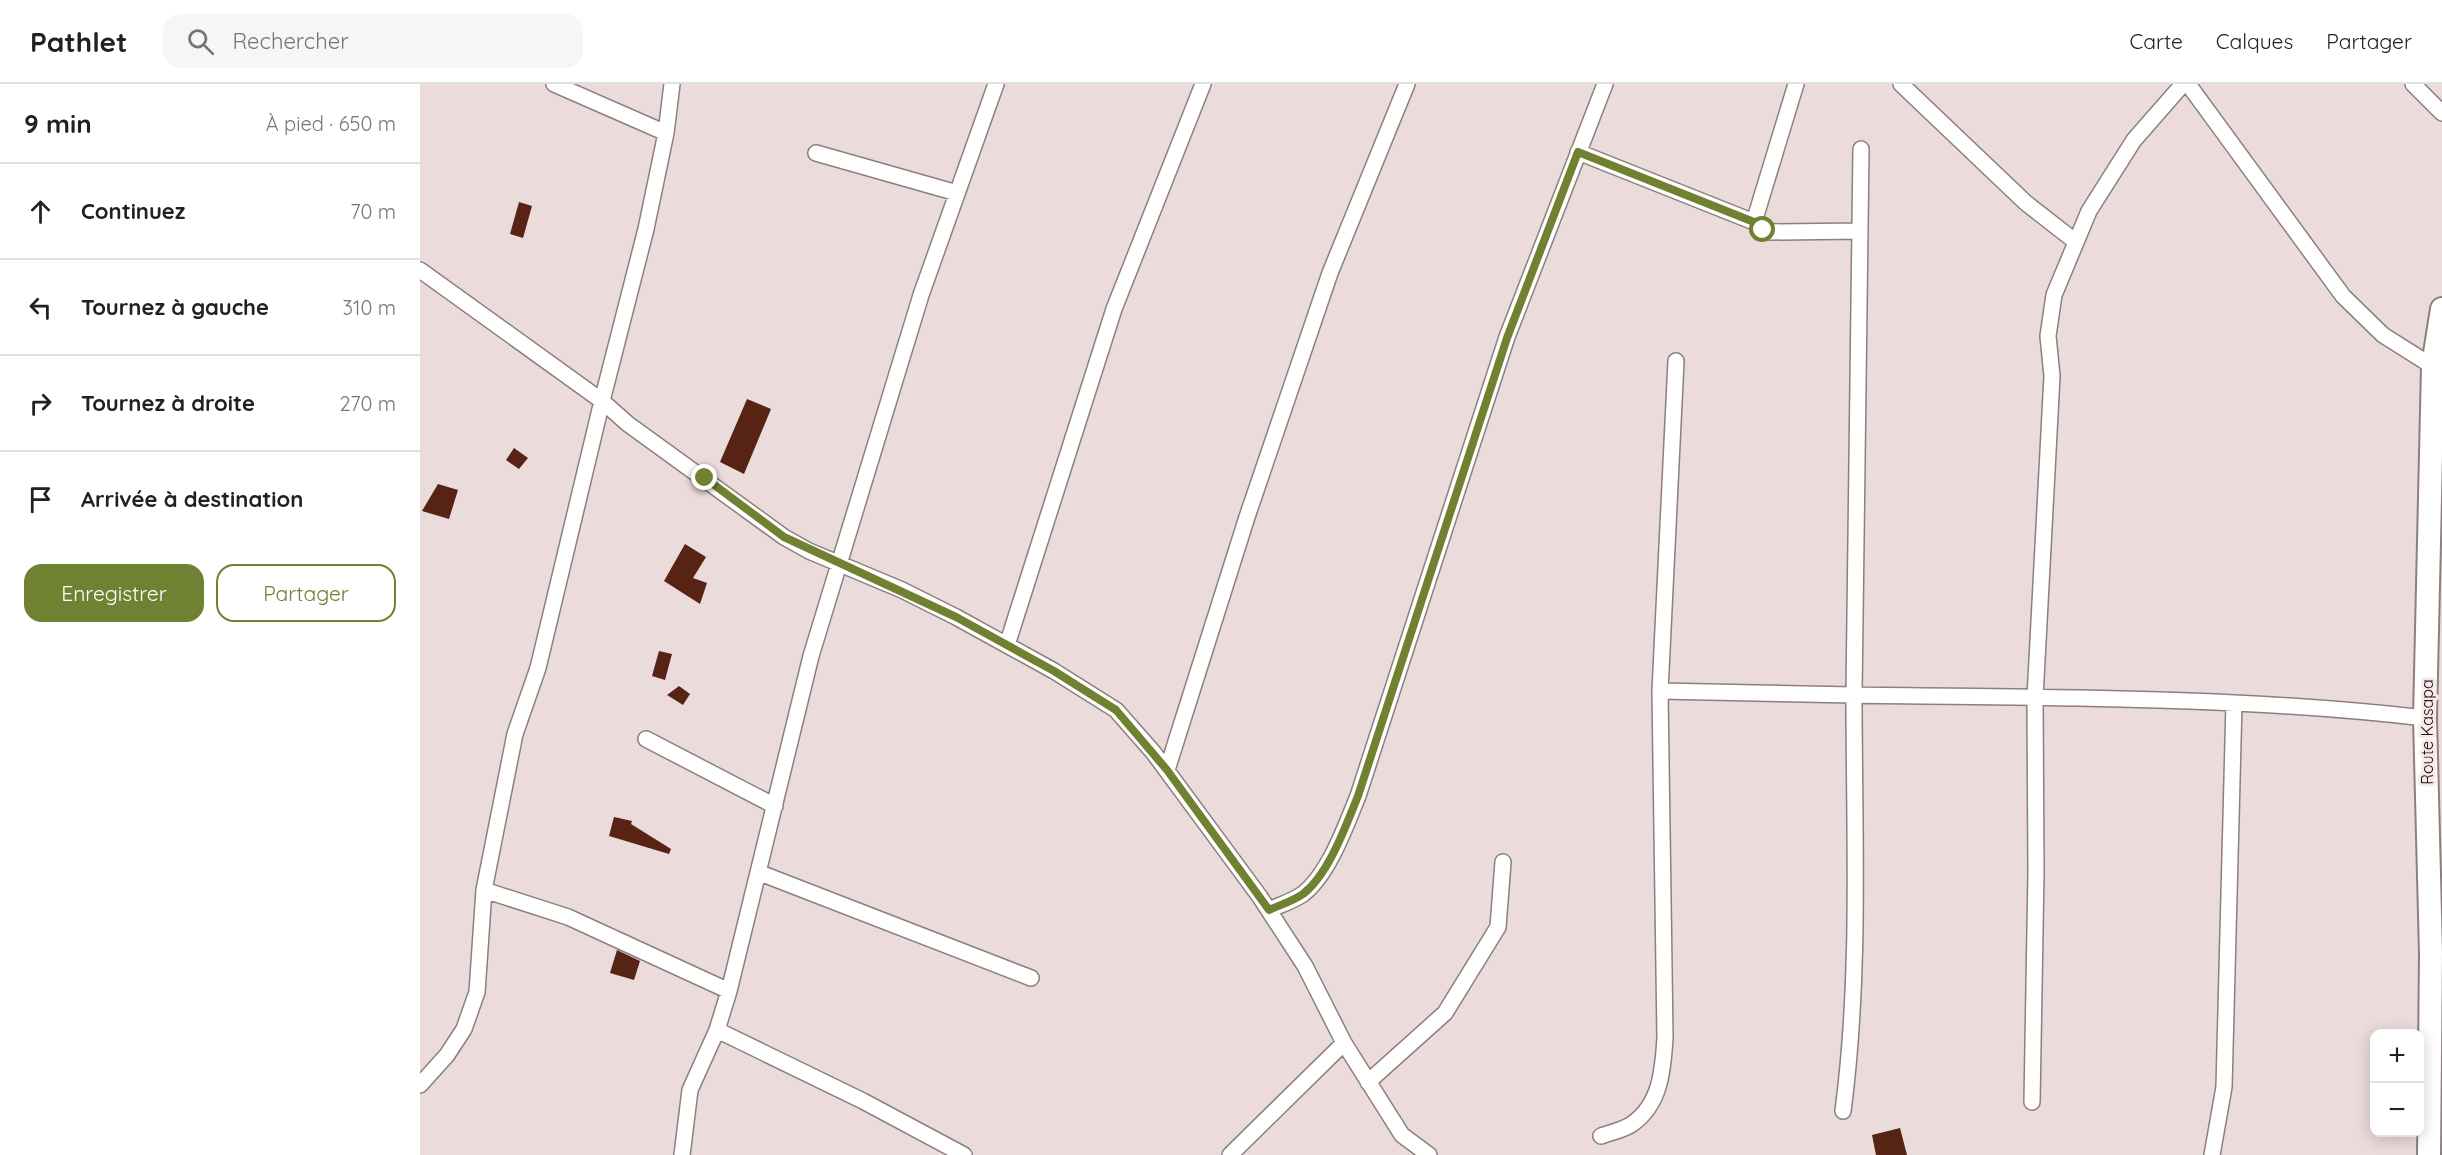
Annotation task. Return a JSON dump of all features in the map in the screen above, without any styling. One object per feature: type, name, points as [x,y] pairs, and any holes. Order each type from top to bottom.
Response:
[{"type":"main road","name":"Route Kasapa","points":[[2429,1155],[2437,951],[2426,718],[2442,309]]},
{"type":"street","points":[[554,84],[666,134]]},
{"type":"street","points":[[421,1083],[447,1055],[464,1029],[477,992],[484,890],[515,734],[538,668],[602,400],[646,229],[666,134],[672,84]]},
{"type":"street","points":[[682,1155],[690,1090],[717,1030],[729,991],[760,873],[794,719],[839,562],[921,295],[996,84]]},
{"type":"street","points":[[1006,645],[1114,309],[1203,84]]},
{"type":"street","points":[[1167,770],[1247,517],[1326,284],[1407,84]]},
{"type":"street","points":[[1269,910],[1304,893],[1322,870],[1341,838],[1361,786],[1507,338],[1605,84]]},
{"type":"street","points":[[1754,222],[1796,84]]},
{"type":"street","points":[[1901,84],[2026,203],[2076,242]]},
{"type":"street","points":[[2032,1102],[2036,698],[2052,376],[2048,336],[2054,296],[2089,211],[2134,140],[2183,84]]},
{"type":"street","points":[[2188,84],[2343,296],[2383,335],[2404,351],[2438,370]]},
{"type":"street","points":[[2413,84],[2442,113]]},
{"type":"street","points":[[1843,1111],[1849,1066],[1854,959],[1854,695],[1861,149]]},
{"type":"street","points":[[1578,152],[1754,222],[1767,232],[1860,231]]},
{"type":"street","points":[[816,153],[957,193]]},
{"type":"street","points":[[420,270],[602,400],[628,423],[757,515],[784,537],[809,551],[839,562],[938,608],[1116,710],[1167,770],[1269,910],[1310,974],[1344,1043],[1401,1135],[1408,1151],[1428,1155]]},
{"type":"street","points":[[1601,1136],[1632,1124],[1651,1104],[1663,1076],[1665,1038],[1660,691],[1676,362]]},
{"type":"street","points":[[1660,691],[2234,703],[2339,708],[2426,718]]},
{"type":"street","points":[[2212,1155],[2224,1087],[2234,703]]},
{"type":"street","points":[[646,739],[775,806]]},
{"type":"street","points":[[1368,1082],[1445,1013],[1498,927],[1503,862]]},
{"type":"street","points":[[760,873],[1031,978]]},
{"type":"street","points":[[484,890],[568,917],[729,991]]},
{"type":"street","points":[[717,1030],[863,1101],[960,1154]]},
{"type":"street","points":[[1230,1155],[1344,1043]]},
{"type":"building","points":[[519,202],[532,206],[523,238],[510,234]]},
{"type":"building","points":[[747,399],[771,409],[744,474],[720,462]]},
{"type":"building","points":[[514,448],[528,458],[519,469],[506,460]]},
{"type":"building","points":[[438,484],[458,490],[449,519],[422,511]]},
{"type":"building","points":[[685,544],[706,557],[693,578],[707,583],[700,604],[664,581]]},
{"type":"building","points":[[659,651],[672,654],[665,680],[652,676]]},
{"type":"building","points":[[679,686],[690,694],[683,705],[667,695]]},
{"type":"building","points":[[614,817],[632,821],[631,824],[671,849],[669,854],[609,836]]},
{"type":"building","points":[[617,950],[640,961],[634,980],[610,973]]},
{"type":"building","points":[[1900,1128],[1907,1155],[1876,1155],[1872,1135]]},
{"type":"route","points":[[705,478],[784,537],[809,551],[902,590],[956,617],[1054,671],[1116,710],[1153,752],[1201,814],[1269,910],[1304,893],[1322,870],[1341,838],[1358,796],[1507,338],[1578,152],[1754,222],[1763,230]]}]
